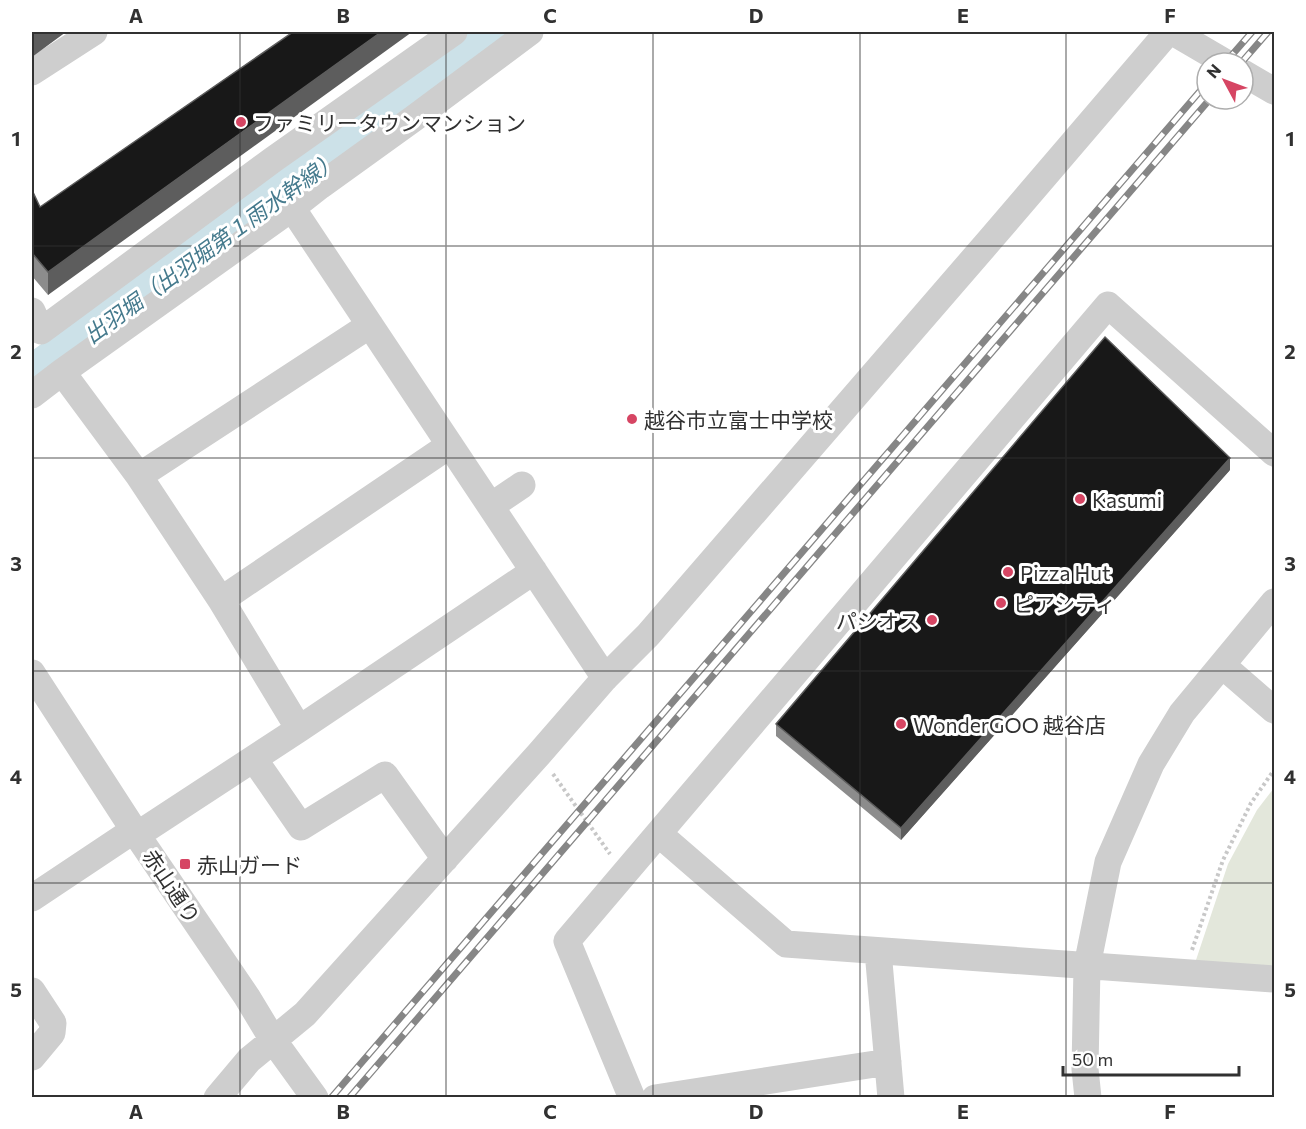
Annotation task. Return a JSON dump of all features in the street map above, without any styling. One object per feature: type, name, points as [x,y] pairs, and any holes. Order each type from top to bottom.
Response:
[{"type":"street","points":[[32,72],[94,32]]},
{"type":"street","points":[[32,311],[41,331],[274,159],[454,32]]},
{"type":"street","points":[[32,395],[292,208],[530,32]]},
{"type":"street","points":[[217,1098],[249,1060],[305,1014],[605,678],[656,626],[1168,32]]},
{"type":"street","points":[[1173,32],[1205,51]]},
{"type":"street","points":[[1255,80],[1275,92]]},
{"type":"street","points":[[292,208],[605,678]]},
{"type":"street","points":[[632,1098],[567,941],[1108,305],[1275,453]]},
{"type":"street","points":[[139,476],[370,325]]},
{"type":"street","points":[[62,372],[139,476],[221,600],[299,729]]},
{"type":"street","points":[[221,600],[450,445]]},
{"type":"street","points":[[490,506],[522,485]]},
{"type":"street","points":[[32,898],[254,759],[534,571]]},
{"type":"street","points":[[1088,1098],[1085,1069],[1087,966],[1108,862],[1151,764],[1182,713],[1275,602]]},
{"type":"street","points":[[1222,665],[1275,710]]},
{"type":"street","name":"赤山通り","points":[[32,673],[136,833],[247,997],[273,1040],[315,1098]]},
{"type":"street","points":[[254,759],[301,827],[385,775],[445,859]]},
{"type":"street","points":[[659,834],[786,944],[1275,979]]},
{"type":"street","points":[[878,951],[891,1098]]},
{"type":"street","points":[[32,991],[53,1023],[52,1033],[32,1058]]},
{"type":"street","points":[[656,1098],[888,1062]]},
{"type":"path","points":[[539,754],[624,874]]},
{"type":"path","points":[[1191,952],[1223,860],[1251,803],[1275,770]]},
{"type":"shaded area","points":[[1274,788],[1274,970],[1195,963],[1228,864],[1257,810]]},
{"type":"building","name":"ファミリータウンマンション","points":[[293,32],[381,32],[48,272],[32,253],[32,190],[40,207]]},
{"type":"building","name":"ピアシティ","points":[[1105,337],[1230,458],[901,828],[776,724]]},
{"type":"waterway","name":"出羽堀（出羽堀第１雨水幹線）","points":[[32,377],[325,161],[506,32]]},
{"type":"railway","points":[[1235,51],[1252,32]]},
{"type":"railway","points":[[1251,51],[1268,32]]},
{"type":"railway","points":[[331,1098],[1195,97]]},
{"type":"railway","points":[[349,1098],[1200,111]]},
{"type":"place","name":"ファミリータウンマンション","points":[[241,122]]},
{"type":"place","name":"越谷市立富士中学校","points":[[632,419]]},
{"type":"place","name":"Kasumi","points":[[1080,499]]},
{"type":"place","name":"Pizza Hut","points":[[1008,572]]},
{"type":"place","name":"ピアシティ","points":[[1001,603]]},
{"type":"place","name":"パシオス","points":[[932,620]]},
{"type":"place","name":"WonderGOO 越谷店","points":[[901,724]]},
{"type":"place","name":"赤山ガード","points":[[185,864]]}]
